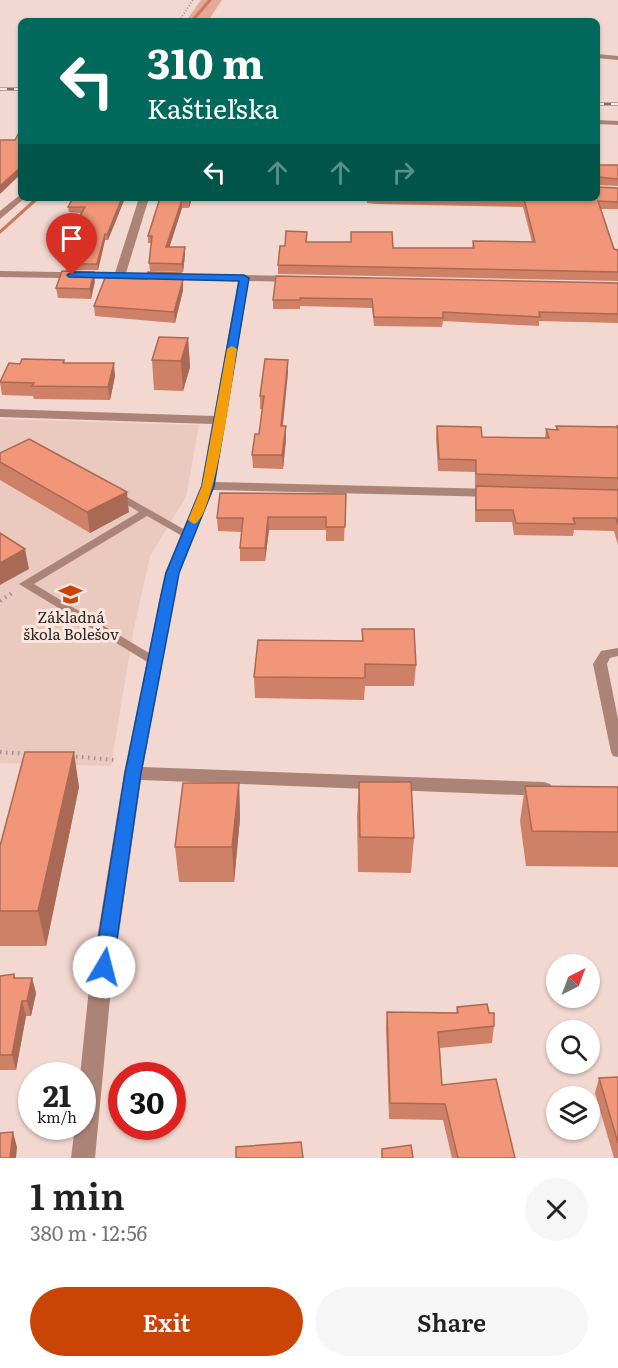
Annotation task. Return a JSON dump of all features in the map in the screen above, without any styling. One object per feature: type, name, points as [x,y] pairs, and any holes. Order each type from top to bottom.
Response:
[{"type":"street","points":[[600,56],[618,58]]},
{"type":"street","points":[[600,122],[618,123]]},
{"type":"street","points":[[0,216],[18,200]]},
{"type":"street","points":[[120,275],[143,201]]},
{"type":"street","points":[[0,274],[303,279]]},
{"type":"street","points":[[83,1158],[100,988],[133,773],[172,573],[208,486],[244,278]]},
{"type":"street","points":[[0,412],[220,420]]},
{"type":"street","points":[[208,486],[512,493]]},
{"type":"street","points":[[133,773],[559,790]]},
{"type":"lane","points":[[107,489],[188,535]]},
{"type":"lane","points":[[147,512],[25,584],[154,663]]},
{"type":"lane","points":[[618,652],[606,654],[600,664],[618,752]]},
{"type":"path","points":[[181,18],[193,0]]},
{"type":"path","points":[[0,752],[34,754]]},
{"type":"path","points":[[57,756],[115,760]]},
{"type":"shaded area","points":[[201,0],[222,0],[210,18],[188,18]]},
{"type":"shaded area","name":"Základná škola Bolešov","points":[[0,419],[199,425],[186,497],[150,556],[133,633],[111,766],[0,763]]},
{"type":"building","points":[[18,134],[18,170],[0,186],[0,140],[15,140]]},
{"type":"building","points":[[600,165],[618,165],[618,179],[600,177]]},
{"type":"building","points":[[600,187],[618,188],[618,202],[598,201],[600,201]]},
{"type":"building","points":[[71,201],[121,201],[107,235],[105,234],[97,264],[66,264],[76,230],[72,230],[85,207],[68,207]]},
{"type":"building","points":[[159,201],[182,201],[166,247],[185,247],[182,264],[149,263],[152,236],[148,236]]},
{"type":"building","points":[[525,201],[598,201],[614,249],[618,250],[618,272],[278,265],[280,246],[285,246],[286,231],[307,232],[306,242],[351,242],[351,232],[392,232],[393,248],[474,248],[473,241],[535,242]]},
{"type":"building","points":[[62,271],[94,272],[90,289],[56,288]]},
{"type":"building","points":[[148,272],[181,273],[180,279],[183,280],[174,312],[94,306],[105,278],[147,279]]},
{"type":"building","points":[[276,276],[618,283],[618,314],[539,312],[540,317],[443,312],[443,318],[374,317],[372,299],[273,300]]},
{"type":"building","points":[[159,337],[188,338],[181,361],[152,360]]},
{"type":"building","points":[[22,359],[64,360],[63,363],[114,363],[108,387],[32,386],[34,383],[0,382],[9,363],[20,364]]},
{"type":"building","points":[[265,359],[288,360],[281,426],[286,426],[282,455],[252,455],[255,434],[259,434],[264,396],[260,396]]},
{"type":"building","points":[[437,426],[481,427],[482,437],[549,438],[546,429],[558,430],[556,426],[617,427],[618,478],[476,474],[476,460],[439,459]]},
{"type":"building","points":[[29,439],[127,492],[87,512],[0,462],[0,453]]},
{"type":"building","points":[[476,486],[618,490],[618,525],[616,518],[573,518],[575,524],[516,523],[513,510],[476,510]]},
{"type":"building","points":[[220,493],[346,494],[345,527],[326,527],[326,517],[268,517],[265,548],[240,548],[243,518],[217,518]]},
{"type":"building","points":[[0,533],[25,549],[0,563]]},
{"type":"building","points":[[362,629],[414,629],[416,665],[365,664],[365,678],[254,677],[258,640],[363,641]]},
{"type":"building","points":[[25,752],[74,752],[38,911],[0,911],[0,846]]},
{"type":"building","points":[[359,782],[411,782],[414,838],[360,837]]},
{"type":"building","points":[[183,783],[239,783],[232,847],[175,847]]},
{"type":"building","points":[[525,786],[618,787],[618,832],[532,831]]},
{"type":"building","points":[[14,974],[14,978],[32,978],[27,1001],[22,1001],[12,1055],[0,1055],[0,976]]},
{"type":"building","points":[[487,1004],[489,1013],[494,1013],[494,1026],[438,1032],[442,1085],[496,1079],[515,1158],[458,1158],[445,1104],[390,1103],[387,1012],[458,1013],[457,1007]]},
{"type":"building","points":[[618,1077],[618,1143],[599,1078]]},
{"type":"building","points":[[13,1132],[10,1158],[0,1158],[0,1133]]},
{"type":"building","points":[[301,1142],[303,1158],[236,1158],[236,1147]]},
{"type":"building","points":[[411,1145],[413,1158],[382,1158],[382,1149]]},
{"type":"waterway","points":[[195,18],[210,0]]},
{"type":"waterway","points":[[0,233],[35,201]]},
{"type":"railway","points":[[0,89],[18,89]]},
{"type":"railway","points":[[600,104],[618,104]]},
{"type":"slow traffic","points":[[194,520],[208,486],[232,349]]},
{"type":"place","name":"Základná škola Bolešov","points":[[71,594]]},
{"type":"route","points":[[72,275],[244,278],[208,486],[172,573],[133,773],[104,967]]}]
